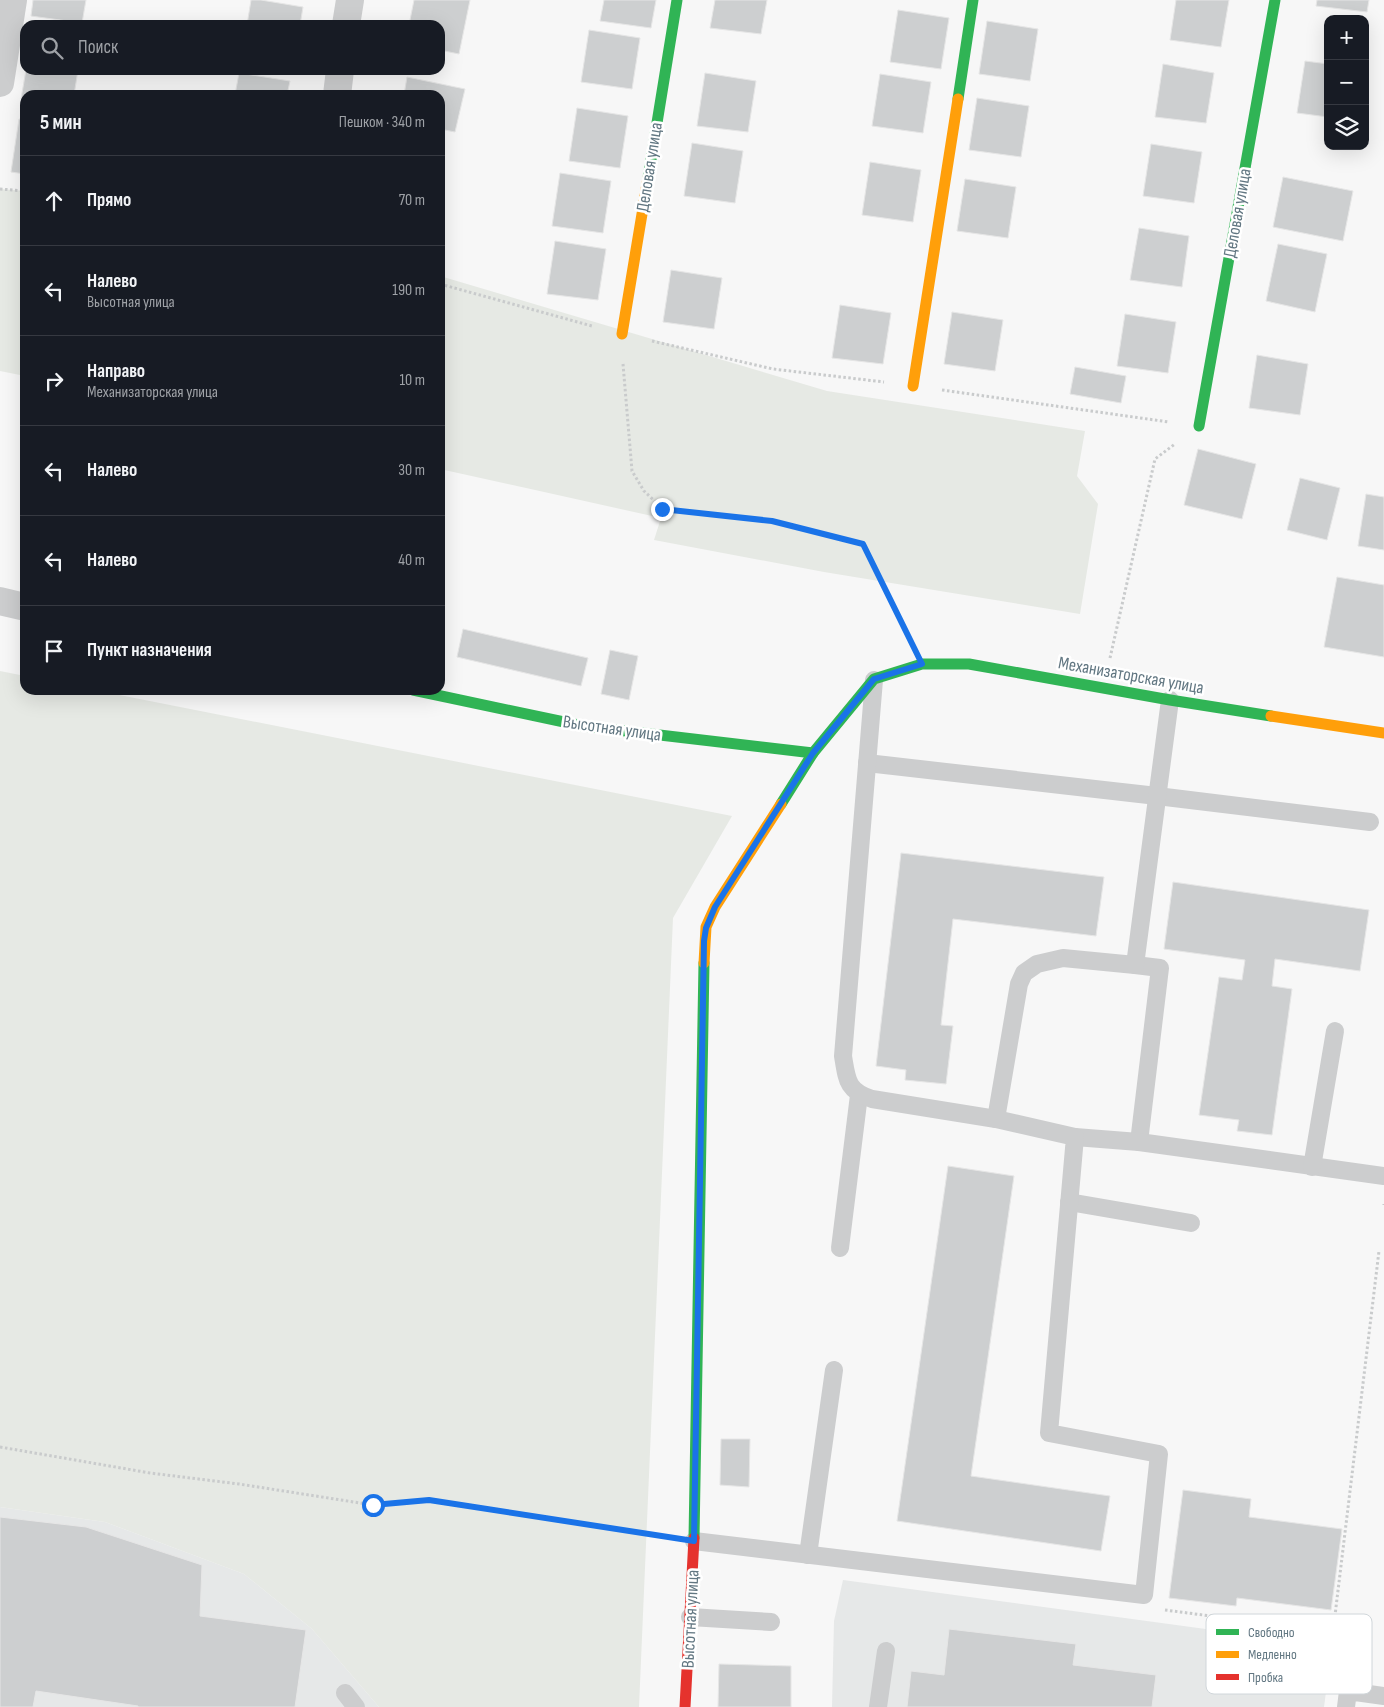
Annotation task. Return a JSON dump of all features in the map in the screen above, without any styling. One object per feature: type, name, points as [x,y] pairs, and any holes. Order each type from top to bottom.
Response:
[{"type":"street","points":[[0,83],[13,0]]},
{"type":"street","points":[[347,20],[350,0]]},
{"type":"street","name":"Деловая улица","points":[[622,334],[677,0]]},
{"type":"street","points":[[913,386],[973,0]]},
{"type":"street","name":"Деловая улица","points":[[1199,426],[1275,0]]},
{"type":"street","points":[[337,90],[339,75]]},
{"type":"street","points":[[0,601],[20,606]]},
{"type":"street","name":"Механизаторская улица","points":[[874,679],[922,664],[968,664],[1170,700],[1384,733]]},
{"type":"street","name":"Высотная улица","points":[[686,1707],[694,1541],[704,941],[706,928],[715,907],[813,753],[874,679]]},
{"type":"street","name":"Высотная улица","points":[[437,695],[583,726],[813,753]]},
{"type":"lane","points":[[874,679],[844,1056],[849,1085],[859,1095],[891,1103],[996,1119],[1075,1136],[1138,1142],[1384,1176]]},
{"type":"lane","points":[[1135,965],[1170,700]]},
{"type":"lane","points":[[867,763],[1370,822]]},
{"type":"lane","points":[[996,1119],[1019,984],[1024,972],[1037,964],[1063,958],[1160,968],[1138,1142]]},
{"type":"lane","points":[[1312,1166],[1335,1032]]},
{"type":"lane","points":[[840,1248],[859,1095]]},
{"type":"lane","points":[[694,1541],[1144,1595],[1158,1454],[1049,1434],[1075,1136]]},
{"type":"lane","points":[[1069,1202],[1191,1223]]},
{"type":"lane","points":[[808,1555],[834,1370]]},
{"type":"lane","points":[[690,1617],[770,1622]]},
{"type":"lane","points":[[878,1707],[886,1651]]},
{"type":"lane","points":[[344,1693],[356,1707]]},
{"type":"lane","points":[[1347,1699],[1384,1696]]},
{"type":"path","points":[[0,188],[20,190]]},
{"type":"path","points":[[445,285],[622,334],[773,369],[913,386],[1199,426]]},
{"type":"path","points":[[622,334],[626,413],[632,471],[644,491],[662,509],[772,521],[863,544],[922,664]]},
{"type":"path","points":[[1103,688],[1155,459],[1199,426]]},
{"type":"path","points":[[1335,1614],[1379,1251]]},
{"type":"path","points":[[0,1447],[150,1473],[239,1484],[373,1505],[429,1500],[694,1541]]},
{"type":"path","points":[[1144,1595],[1153,1608],[1206,1615]]},
{"type":"shaded area","points":[[0,189],[20,191],[20,375],[0,371]]},
{"type":"shaded area","points":[[445,277],[827,391],[1085,431],[1077,476],[1098,504],[1080,614],[824,572],[654,540],[661,518],[445,470]]},
{"type":"shaded area","points":[[0,671],[20,675],[20,695],[119,695],[732,816],[673,918],[639,1707],[379,1707],[312,1629],[244,1574],[105,1522],[0,1507]]},
{"type":"shaded area","points":[[0,1507],[105,1522],[244,1574],[312,1629],[379,1707],[0,1707]]},
{"type":"shaded area","points":[[843,1580],[1206,1629],[1206,1694],[1326,1694],[1324,1707],[832,1707],[834,1621]]},
{"type":"building","points":[[33,0],[86,0],[83,20],[60,20],[31,16]]},
{"type":"building","points":[[251,0],[303,7],[301,20],[248,20]]},
{"type":"building","points":[[414,0],[470,0],[459,54],[445,51],[445,20],[410,20]]},
{"type":"building","points":[[604,0],[656,0],[651,28],[600,21]]},
{"type":"building","points":[[715,0],[767,0],[761,34],[710,28]]},
{"type":"building","points":[[1176,0],[1229,0],[1221,47],[1170,40]]},
{"type":"building","points":[[1317,0],[1369,0],[1367,12],[1316,6]]},
{"type":"building","points":[[898,10],[949,18],[941,69],[890,62]]},
{"type":"building","points":[[987,21],[1038,29],[1030,81],[979,74]]},
{"type":"building","points":[[589,30],[640,38],[632,89],[581,82]]},
{"type":"building","points":[[1305,61],[1324,63],[1324,116],[1297,113]]},
{"type":"building","points":[[1163,64],[1214,73],[1206,123],[1155,117]]},
{"type":"building","points":[[705,73],[756,81],[748,132],[697,126]]},
{"type":"building","points":[[880,74],[931,82],[923,133],[872,126]]},
{"type":"building","points":[[25,75],[77,75],[75,90],[23,90]]},
{"type":"building","points":[[239,75],[252,75],[290,81],[288,90],[236,90]]},
{"type":"building","points":[[407,77],[465,89],[455,132],[445,130],[445,90],[405,90]]},
{"type":"building","points":[[977,98],[1029,106],[1021,157],[969,150]]},
{"type":"building","points":[[577,108],[628,116],[620,168],[569,161]]},
{"type":"building","points":[[19,119],[20,173],[11,172]]},
{"type":"building","points":[[692,143],[743,151],[735,203],[684,196]]},
{"type":"building","points":[[1151,144],[1202,152],[1194,203],[1143,196]]},
{"type":"building","points":[[870,162],[921,170],[913,222],[862,215]]},
{"type":"building","points":[[560,173],[611,181],[603,233],[552,226]]},
{"type":"building","points":[[1283,177],[1353,191],[1343,241],[1273,227]]},
{"type":"building","points":[[965,179],[1016,187],[1008,238],[957,231]]},
{"type":"building","points":[[1139,228],[1189,236],[1182,287],[1130,280]]},
{"type":"building","points":[[555,241],[606,249],[598,300],[547,294]]},
{"type":"building","points":[[1278,244],[1327,254],[1315,312],[1266,301]]},
{"type":"building","points":[[671,270],[722,278],[714,329],[663,322]]},
{"type":"building","points":[[840,305],[891,313],[883,364],[832,358]]},
{"type":"building","points":[[952,312],[1003,320],[995,371],[944,364]]},
{"type":"building","points":[[1125,314],[1176,322],[1168,373],[1117,366]]},
{"type":"building","points":[[1257,355],[1308,364],[1300,415],[1249,408]]},
{"type":"building","points":[[1075,367],[1126,376],[1121,403],[1070,394]]},
{"type":"building","points":[[1198,449],[1256,464],[1242,519],[1184,505]]},
{"type":"building","points":[[1300,478],[1340,488],[1327,540],[1287,530]]},
{"type":"building","points":[[1366,494],[1384,497],[1384,550],[1358,546]]},
{"type":"building","points":[[1337,577],[1384,585],[1384,657],[1324,647]]},
{"type":"building","points":[[463,629],[588,658],[581,686],[457,657]]},
{"type":"building","points":[[610,650],[638,656],[629,700],[601,694]]},
{"type":"building","points":[[901,853],[1104,877],[1096,936],[953,919],[941,1025],[953,1026],[946,1084],[905,1080],[906,1070],[876,1066]]},
{"type":"building","points":[[1173,882],[1369,910],[1360,971],[1275,959],[1272,986],[1292,989],[1272,1135],[1237,1131],[1239,1120],[1199,1115],[1219,977],[1242,980],[1245,960],[1164,949]]},
{"type":"building","points":[[948,1166],[1014,1176],[971,1476],[1110,1496],[1101,1551],[897,1521]]},
{"type":"building","points":[[721,1439],[750,1439],[749,1487],[720,1485]]},
{"type":"building","points":[[1183,1490],[1251,1499],[1249,1517],[1342,1529],[1331,1610],[1237,1598],[1236,1606],[1169,1598]]},
{"type":"building","points":[[0,1517],[86,1527],[202,1565],[200,1616],[306,1630],[295,1707],[138,1707],[36,1691],[33,1707],[0,1707]]},
{"type":"building","points":[[949,1629],[1076,1644],[1073,1665],[1156,1675],[1152,1707],[907,1707],[911,1671],[944,1675]]},
{"type":"building","points":[[719,1664],[791,1666],[791,1707],[718,1707]]},
{"type":"traffic: fast","points":[[648,178],[677,0]]},
{"type":"traffic: fast","points":[[958,99],[973,0]]},
{"type":"traffic: fast","points":[[1199,426],[1275,0]]},
{"type":"traffic: fast","points":[[781,804],[813,753],[874,679],[922,664],[969,664],[1271,716]]},
{"type":"traffic: fast","points":[[437,695],[583,726],[813,753]]},
{"type":"traffic: fast","points":[[694,1538],[704,963]]},
{"type":"traffic: slow","points":[[913,386],[958,99]]},
{"type":"traffic: slow","points":[[622,334],[648,178]]},
{"type":"traffic: slow","points":[[1271,716],[1384,733]]},
{"type":"traffic: slow","points":[[704,963],[706,927],[715,907],[781,804]]},
{"type":"traffic: jam","points":[[685,1707],[694,1538]]},
{"type":"route","points":[[373,1505],[429,1500],[694,1541],[704,941],[706,928],[715,907],[813,753],[874,679],[922,664],[863,544],[772,521],[662,509]]}]
